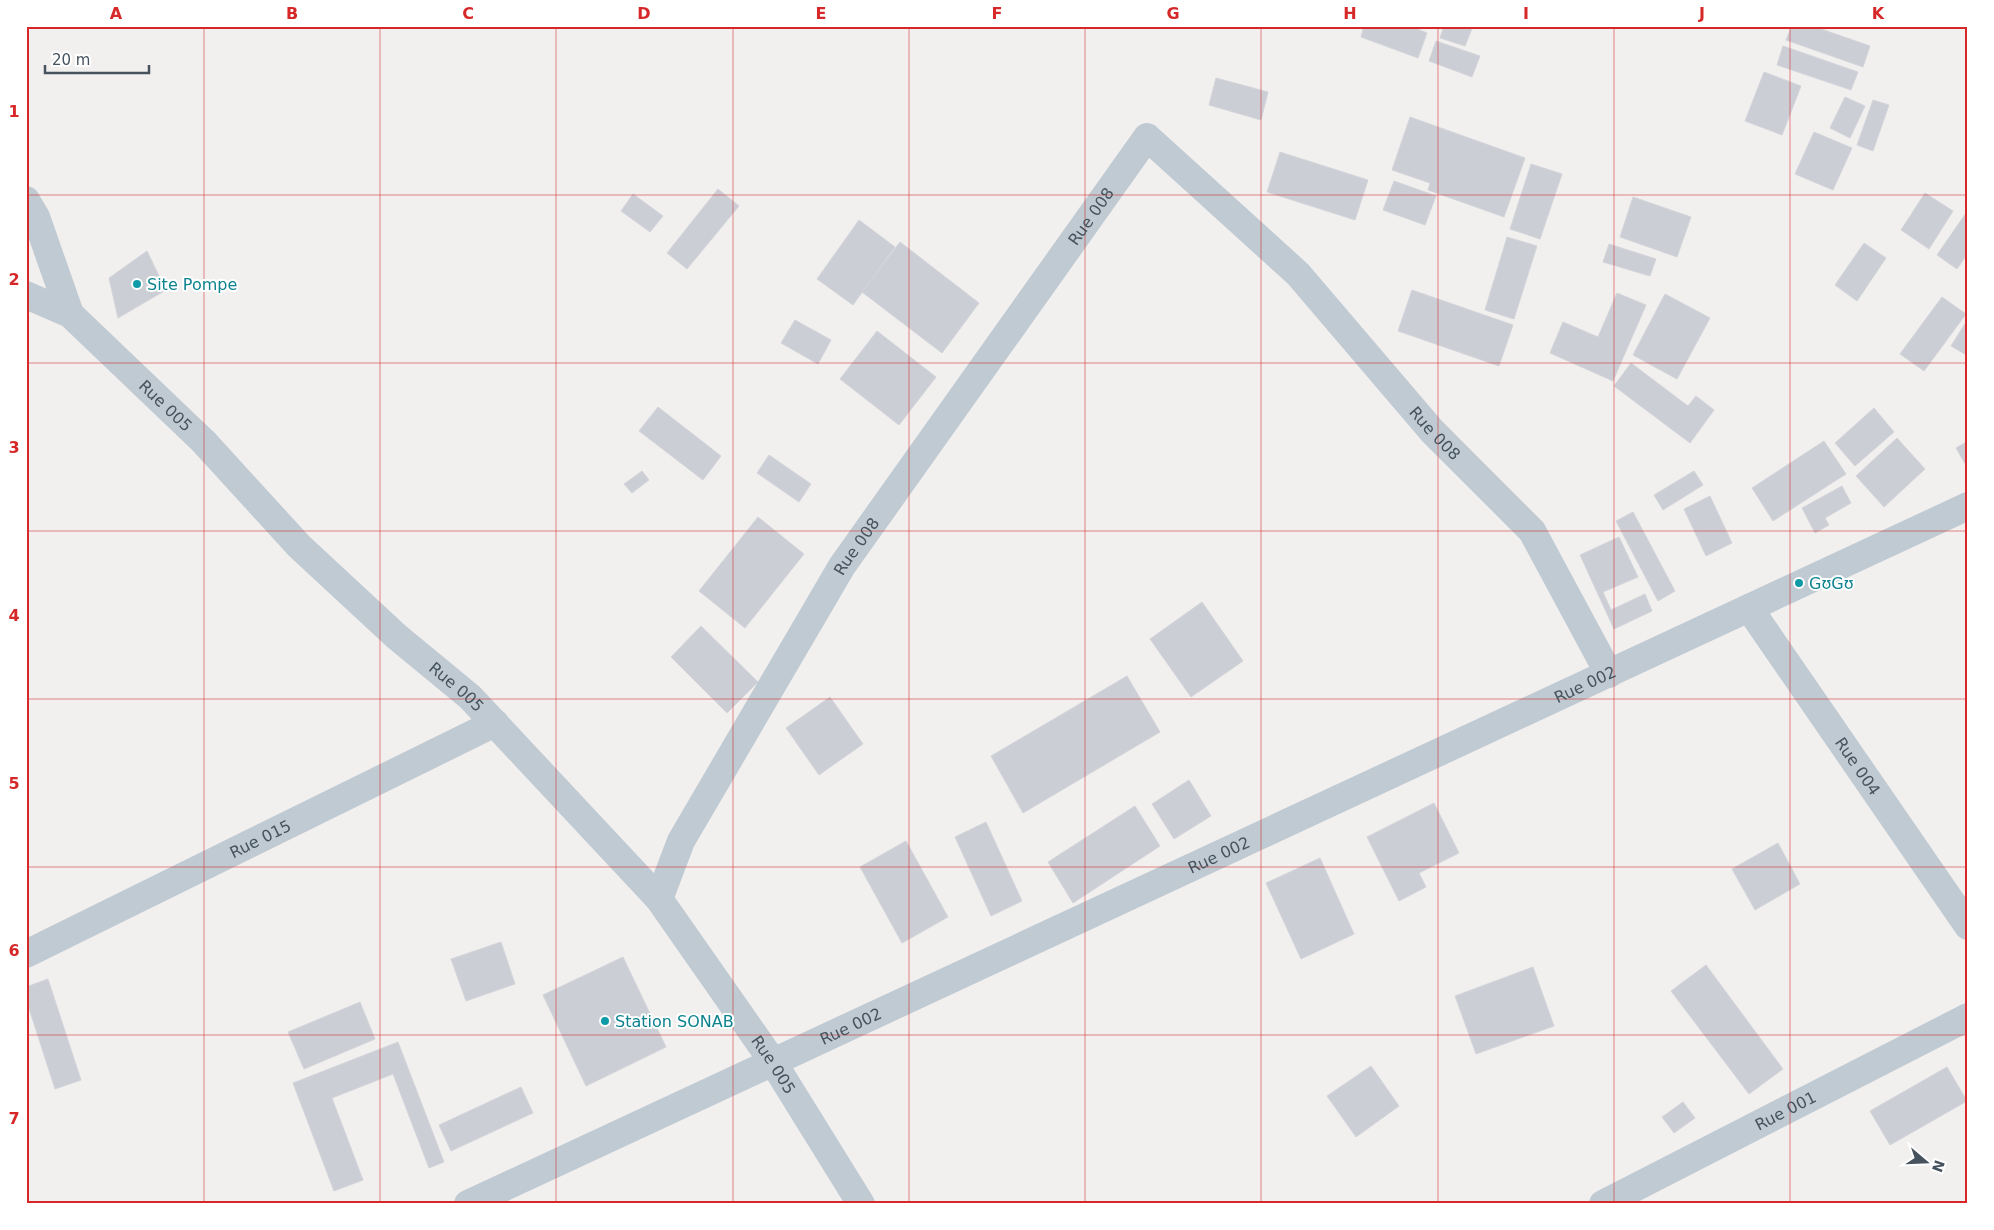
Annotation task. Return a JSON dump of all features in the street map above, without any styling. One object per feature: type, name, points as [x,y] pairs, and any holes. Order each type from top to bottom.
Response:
[{"type":"street","name":"Rue 008","points":[[659,899],[681,841],[842,566],[1147,137],[1298,274],[1432,431],[1532,531],[1609,674]]},
{"type":"street","name":"Rue 005","points":[[26,200],[36,217],[70,314],[204,442],[298,546],[396,636],[470,697],[659,899],[773,1062],[861,1204]]},
{"type":"street","points":[[26,295],[70,314]]},
{"type":"street","name":"Rue 002","points":[[468,1204],[1968,506]]},
{"type":"street","name":"Rue 004","points":[[1749,608],[1968,926]]},
{"type":"street","name":"Rue 015","points":[[26,954],[495,723]]},
{"type":"street","name":"Rue 001","points":[[1603,1204],[1968,1016]]},
{"type":"building","points":[[1364,26],[1410,26],[1427,33],[1418,58],[1361,37]]},
{"type":"building","points":[[1444,26],[1473,26],[1465,46],[1440,38]]},
{"type":"building","points":[[1792,26],[1822,26],[1821,29],[1870,46],[1863,67],[1786,40]]},
{"type":"building","points":[[1436,41],[1480,56],[1472,77],[1429,61]]},
{"type":"building","points":[[1783,46],[1858,72],[1851,90],[1777,65]]},
{"type":"building","points":[[1764,72],[1801,86],[1782,135],[1745,121]]},
{"type":"building","points":[[1216,78],[1268,92],[1261,120],[1209,105]]},
{"type":"building","points":[[1845,97],[1865,106],[1850,138],[1830,128]]},
{"type":"building","points":[[1873,100],[1889,105],[1873,151],[1857,145]]},
{"type":"building","points":[[1410,117],[1525,158],[1504,217],[1428,190],[1430,183],[1392,170]]},
{"type":"building","points":[[1814,132],[1852,148],[1833,190],[1795,174]]},
{"type":"building","points":[[1280,152],[1368,180],[1355,220],[1267,192]]},
{"type":"building","points":[[1531,164],[1562,174],[1540,239],[1510,229]]},
{"type":"building","points":[[1394,181],[1436,196],[1425,225],[1383,210]]},
{"type":"building","points":[[718,189],[739,206],[687,269],[667,253]]},
{"type":"building","points":[[1925,193],[1953,211],[1929,249],[1901,230]]},
{"type":"building","points":[[633,194],[663,216],[650,232],[621,211]]},
{"type":"building","points":[[1633,197],[1691,217],[1677,257],[1620,237]]},
{"type":"building","points":[[1968,210],[1968,253],[1957,269],[1937,255]]},
{"type":"building","points":[[859,220],[895,247],[853,305],[817,279]]},
{"type":"building","points":[[1507,237],[1537,246],[1514,319],[1485,310]]},
{"type":"building","points":[[900,242],[979,303],[942,353],[862,292]]},
{"type":"building","points":[[1864,243],[1886,258],[1857,301],[1835,285]]},
{"type":"building","points":[[1609,244],[1656,259],[1650,276],[1603,262]]},
{"type":"building","name":"Site Pompe","points":[[147,251],[166,290],[118,318],[109,278]]},
{"type":"building","points":[[1412,290],[1513,325],[1499,366],[1398,331]]},
{"type":"building","points":[[1617,293],[1646,305],[1613,381],[1550,353],[1563,322],[1598,337]]},
{"type":"building","points":[[1665,294],[1710,318],[1677,379],[1633,355]]},
{"type":"building","points":[[1942,297],[1966,314],[1924,371],[1900,354]]},
{"type":"building","points":[[1968,319],[1968,356],[1951,346]]},
{"type":"building","points":[[795,320],[831,340],[818,364],[781,343]]},
{"type":"building","points":[[877,331],[936,377],[899,425],[840,379]]},
{"type":"building","points":[[1631,363],[1688,406],[1696,396],[1714,410],[1690,443],[1614,386]]},
{"type":"building","points":[[658,407],[721,456],[703,480],[639,431]]},
{"type":"building","points":[[1874,408],[1894,432],[1855,466],[1835,443]]},
{"type":"building","points":[[1897,438],[1925,469],[1884,507],[1856,476]]},
{"type":"building","points":[[1824,441],[1846,474],[1773,521],[1752,488]]},
{"type":"building","points":[[1968,441],[1968,469],[1956,448]]},
{"type":"building","points":[[769,455],[811,484],[799,502],[757,473]]},
{"type":"building","points":[[642,471],[649,480],[632,493],[624,484]]},
{"type":"building","points":[[1694,471],[1703,485],[1663,510],[1654,495]]},
{"type":"building","points":[[1842,486],[1851,503],[1825,518],[1829,525],[1815,533],[1802,508]]},
{"type":"building","points":[[1710,496],[1732,543],[1706,556],[1684,509]]},
{"type":"building","points":[[1633,512],[1675,591],[1658,601],[1616,521]]},
{"type":"building","points":[[758,517],[804,554],[745,628],[699,591]]},
{"type":"building","points":[[1619,537],[1638,577],[1603,592],[1611,610],[1645,594],[1652,611],[1614,629],[1580,555]]},
{"type":"building","points":[[1202,602],[1243,661],[1191,697],[1150,639]]},
{"type":"building","points":[[701,626],[758,682],[727,713],[671,657]]},
{"type":"building","points":[[1127,676],[1160,732],[1023,813],[991,756]]},
{"type":"building","points":[[830,697],[863,744],[819,775],[786,728]]},
{"type":"building","points":[[1189,780],[1211,816],[1174,839],[1152,804]]},
{"type":"building","points":[[1434,803],[1459,853],[1419,873],[1426,887],[1399,901],[1367,837]]},
{"type":"building","points":[[1135,806],[1160,846],[1073,903],[1048,862]]},
{"type":"building","points":[[986,822],[1022,901],[991,916],[955,837]]},
{"type":"building","points":[[906,841],[948,917],[902,943],[860,867]]},
{"type":"building","points":[[1778,843],[1800,884],[1755,910],[1732,869]]},
{"type":"building","points":[[1320,858],[1354,934],[1301,959],[1266,883]]},
{"type":"building","points":[[501,942],[515,984],[466,1001],[451,959]]},
{"type":"building","name":"Station SONAB","points":[[623,957],[666,1047],[586,1086],[543,995]]},
{"type":"building","points":[[1706,965],[1783,1069],[1749,1094],[1671,991]]},
{"type":"building","points":[[1533,967],[1554,1026],[1476,1054],[1455,996]]},
{"type":"building","points":[[48,979],[81,1080],[55,1089],[26,999],[26,987]]},
{"type":"building","points":[[360,1002],[375,1039],[304,1069],[288,1032]]},
{"type":"building","points":[[398,1042],[444,1162],[429,1168],[393,1074],[332,1098],[363,1180],[334,1191],[293,1083]]},
{"type":"building","points":[[1371,1066],[1399,1106],[1356,1137],[1327,1096]]},
{"type":"building","points":[[1947,1067],[1967,1101],[1890,1145],[1870,1111]]},
{"type":"building","points":[[521,1087],[533,1113],[451,1151],[439,1125]]},
{"type":"building","points":[[1683,1102],[1695,1118],[1674,1133],[1662,1117]]},
{"type":"place","name":"Site Pompe","points":[[137,284]]},
{"type":"place","name":"GʊGʊ","points":[[1799,583]]},
{"type":"place","name":"Station SONAB","points":[[605,1021]]}]
